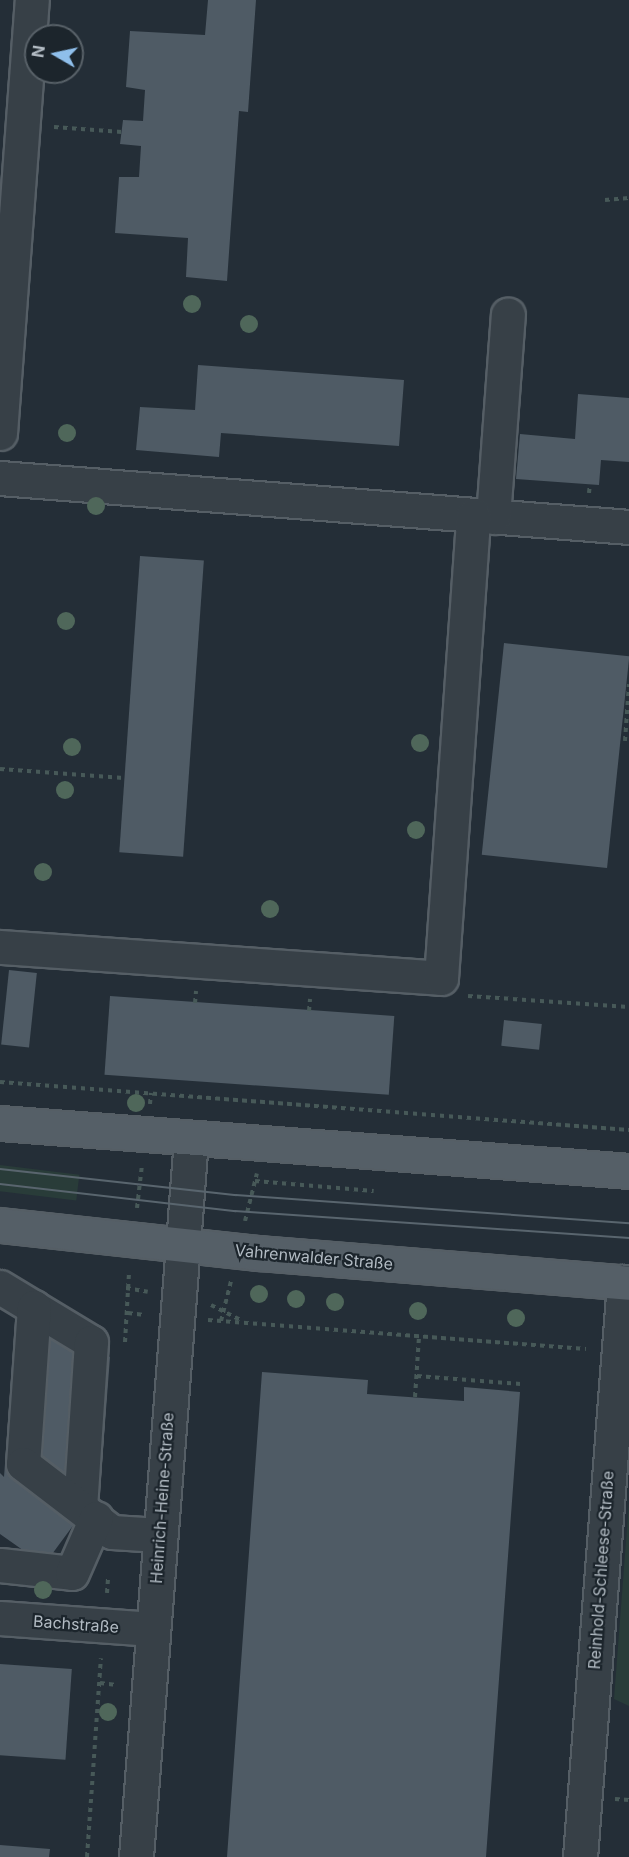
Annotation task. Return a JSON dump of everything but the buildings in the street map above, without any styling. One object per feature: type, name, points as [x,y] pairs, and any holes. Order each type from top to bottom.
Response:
[{"type":"main road","points":[[0,1123],[629,1171]]},
{"type":"main road","name":"Vahrenwalder Straße","points":[[0,1225],[626,1283]]},
{"type":"street","points":[[0,433],[32,0]]},
{"type":"street","points":[[0,947],[441,978],[483,516],[508,315]]},
{"type":"street","points":[[0,478],[629,527]]},
{"type":"street","name":"Heinrich-Heine-Straße","points":[[136,1857],[191,1139]]},
{"type":"street","name":"Reinhold-Schleese-Straße","points":[[580,1857],[618,1352],[626,1283]]},
{"type":"street","points":[[0,1287],[91,1342],[88,1512],[72,1573],[0,1565]]},
{"type":"street","points":[[34,1307],[13,1419],[23,1464],[112,1532],[159,1535]]},
{"type":"street","name":"Bachstraße","points":[[0,1618],[153,1629]]},
{"type":"path","points":[[23,125],[122,132]]},
{"type":"path","points":[[605,200],[629,198]]},
{"type":"path","points":[[625,741],[629,684]]},
{"type":"path","points":[[0,769],[124,778]]},
{"type":"path","points":[[0,1082],[629,1130]]},
{"type":"path","points":[[126,1288],[152,1093]]},
{"type":"path","points":[[245,1221],[255,1181],[374,1191]]},
{"type":"path","points":[[242,1321],[618,1352]]},
{"type":"path","points":[[415,1397],[419,1337]]},
{"type":"path","points":[[417,1376],[521,1384]]},
{"type":"path","points":[[87,1857],[104,1625]]},
{"type":"green space","points":[[0,1165],[79,1175],[76,1201],[0,1191]]},
{"type":"green space","points":[[629,1502],[629,1706],[614,1699]]},
{"type":"tram line","points":[[0,1169],[236,1195],[629,1223]]},
{"type":"tram line","points":[[0,1184],[235,1211],[629,1238]]}]
